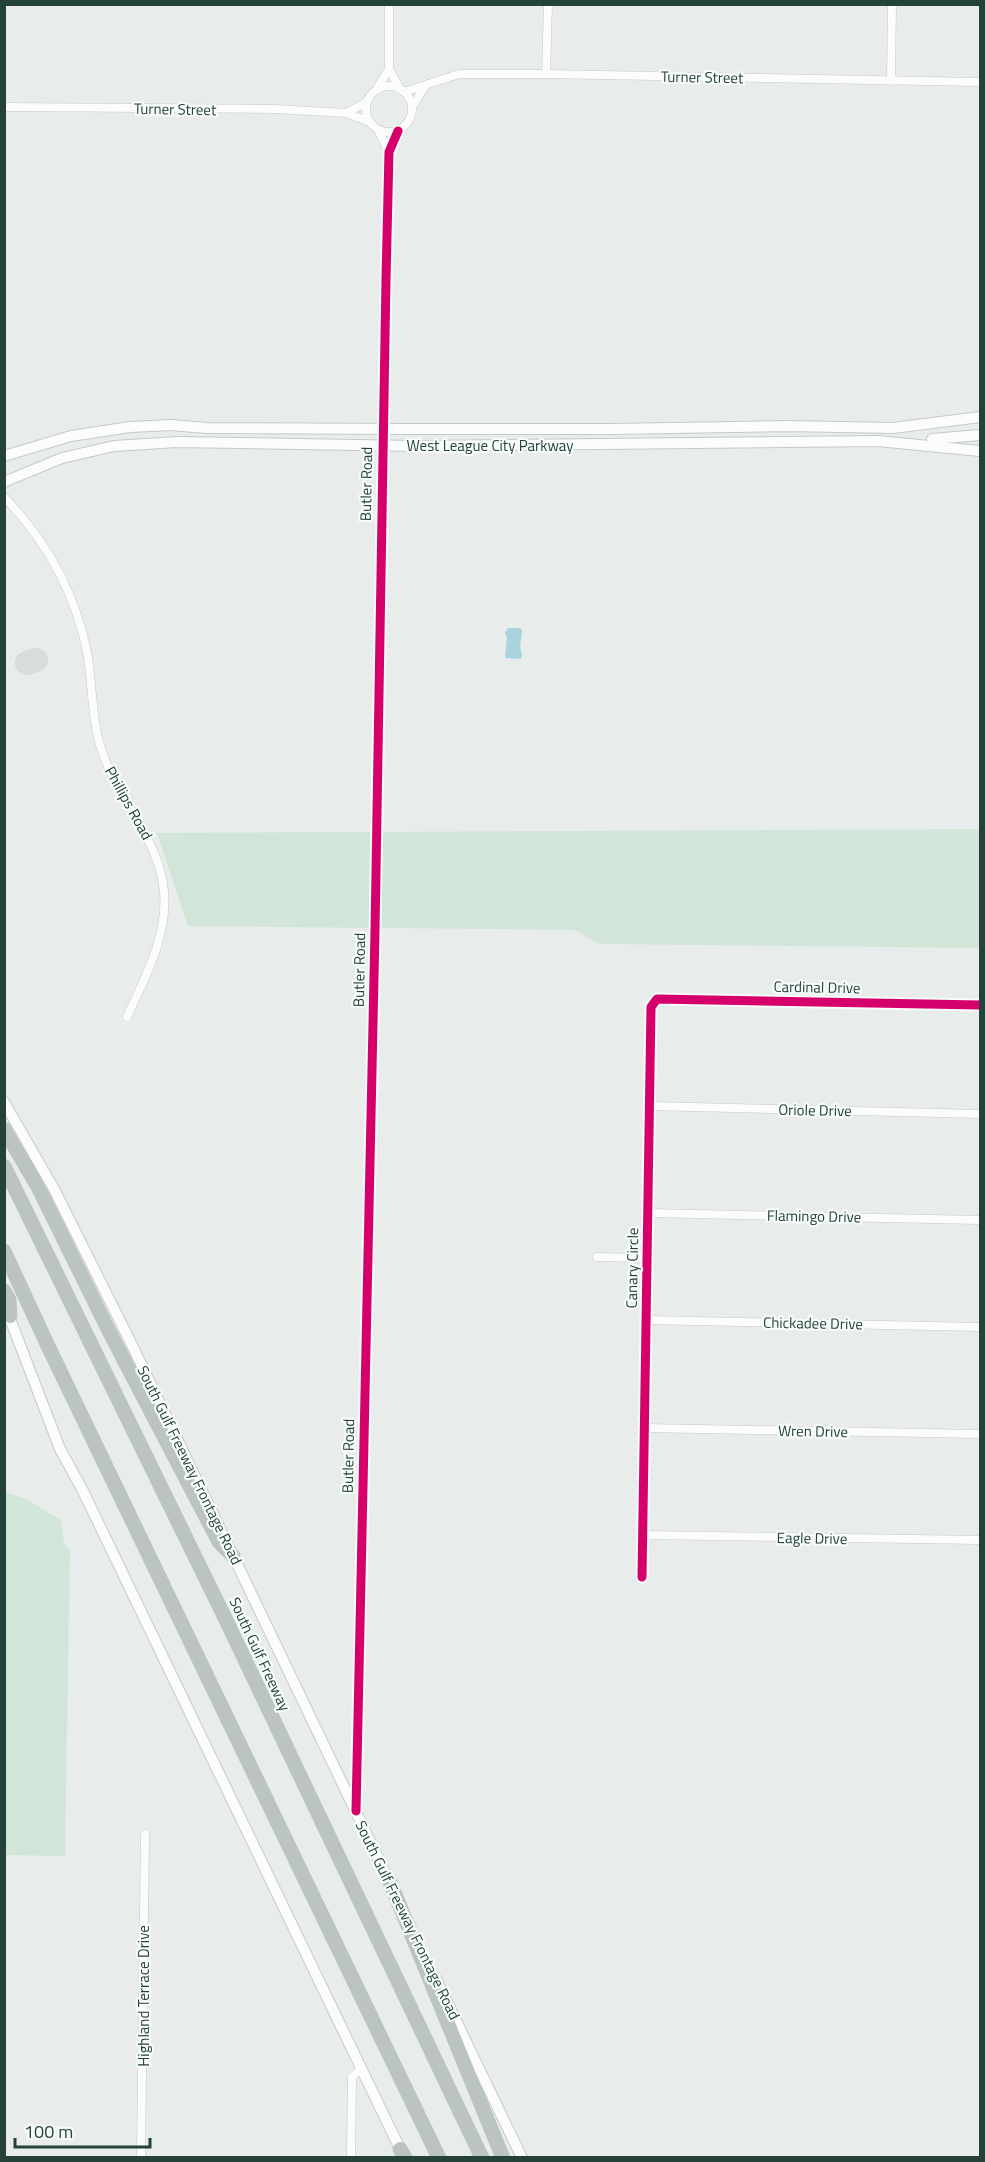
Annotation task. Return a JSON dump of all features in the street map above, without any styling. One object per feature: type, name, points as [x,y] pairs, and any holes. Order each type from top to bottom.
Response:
[{"type":"highway","points":[[4,1129],[38,1187],[110,1333],[213,1531],[219,1542],[233,1556]]},
{"type":"highway","name":"South Gulf Freeway","points":[[4,1166],[226,1620],[482,2157]]},
{"type":"highway","points":[[4,1251],[440,2157]]},
{"type":"highway","points":[[4,1291],[9,1300],[7,1311]]},
{"type":"highway","points":[[390,1882],[503,2157]]},
{"type":"main road","name":"West League City Parkway","points":[[4,456],[71,436],[134,427],[171,425],[207,428],[382,429],[893,428],[981,417]]},
{"type":"main road","points":[[713,443],[717,427]]},
{"type":"main road","points":[[567,445],[568,429]]},
{"type":"main road","points":[[878,441],[981,435]]},
{"type":"main road","name":"West League City Parkway","points":[[4,482],[62,458],[114,446],[177,442],[567,445],[878,441],[981,451]]},
{"type":"main road","name":"South Gulf Freeway Frontage Road","points":[[4,1102],[54,1190],[130,1341],[522,2157]]},
{"type":"main road","points":[[7,1311],[60,1449],[82,1489],[403,2155]]},
{"type":"street","points":[[389,4],[389,69],[410,99],[412,106]]},
{"type":"street","points":[[546,74],[548,4]]},
{"type":"street","points":[[891,81],[892,4]]},
{"type":"street","points":[[346,113],[367,102],[389,69]]},
{"type":"street","name":"Turner Street","points":[[402,90],[424,86],[459,74],[981,82]]},
{"type":"street","points":[[376,90],[391,86],[402,90]]},
{"type":"street","points":[[367,102],[366,110],[370,122],[378,130],[398,131],[410,121],[412,106],[424,86]]},
{"type":"street","name":"Turner Street","points":[[4,107],[275,109],[346,113],[370,122]]},
{"type":"street","name":"Butler Road","points":[[378,130],[389,152]]},
{"type":"street","name":"Butler Road","points":[[356,1811],[375,931],[382,429],[389,152],[398,131]]},
{"type":"street","name":"Phillips Road","points":[[4,497],[22,516],[46,548],[63,580],[77,616],[87,652],[95,724],[101,750],[118,791],[155,851],[161,871],[164,915],[160,937],[154,958],[127,1017]]},
{"type":"street","name":"Cardinal Drive","points":[[654,1001],[657,999],[981,1005]]},
{"type":"street","name":"Canary Circle","points":[[642,1577],[651,1007],[654,1001]]},
{"type":"street","name":"Oriole Drive","points":[[649,1106],[981,1114]]},
{"type":"street","name":"Flamingo Drive","points":[[648,1213],[981,1220]]},
{"type":"street","points":[[597,1257],[647,1258]]},
{"type":"street","name":"Chickadee Drive","points":[[646,1320],[981,1327]]},
{"type":"street","name":"Wren Drive","points":[[645,1428],[981,1434]]},
{"type":"street","name":"Eagle Drive","points":[[644,1535],[981,1540]]},
{"type":"street","name":"Highland Terrace Drive","points":[[141,2157],[145,1834]]},
{"type":"street","points":[[351,2157],[352,2077],[362,2069]]},
{"type":"green space","points":[[980,829],[980,948],[599,944],[575,930],[188,926],[157,833]]},
{"type":"green space","points":[[5,1492],[26,1499],[61,1520],[64,1543],[70,1550],[65,1856],[5,1855]]},
{"type":"water","points":[[508,628],[522,630],[521,659],[505,658],[507,637],[505,633]]},
{"type":"taxiway","points":[[27,663],[36,660]]},
{"type":"cycle path","points":[[356,1811],[389,152],[398,131]]},
{"type":"cycle path","points":[[642,1577],[651,1007],[657,999],[980,1005]]}]
